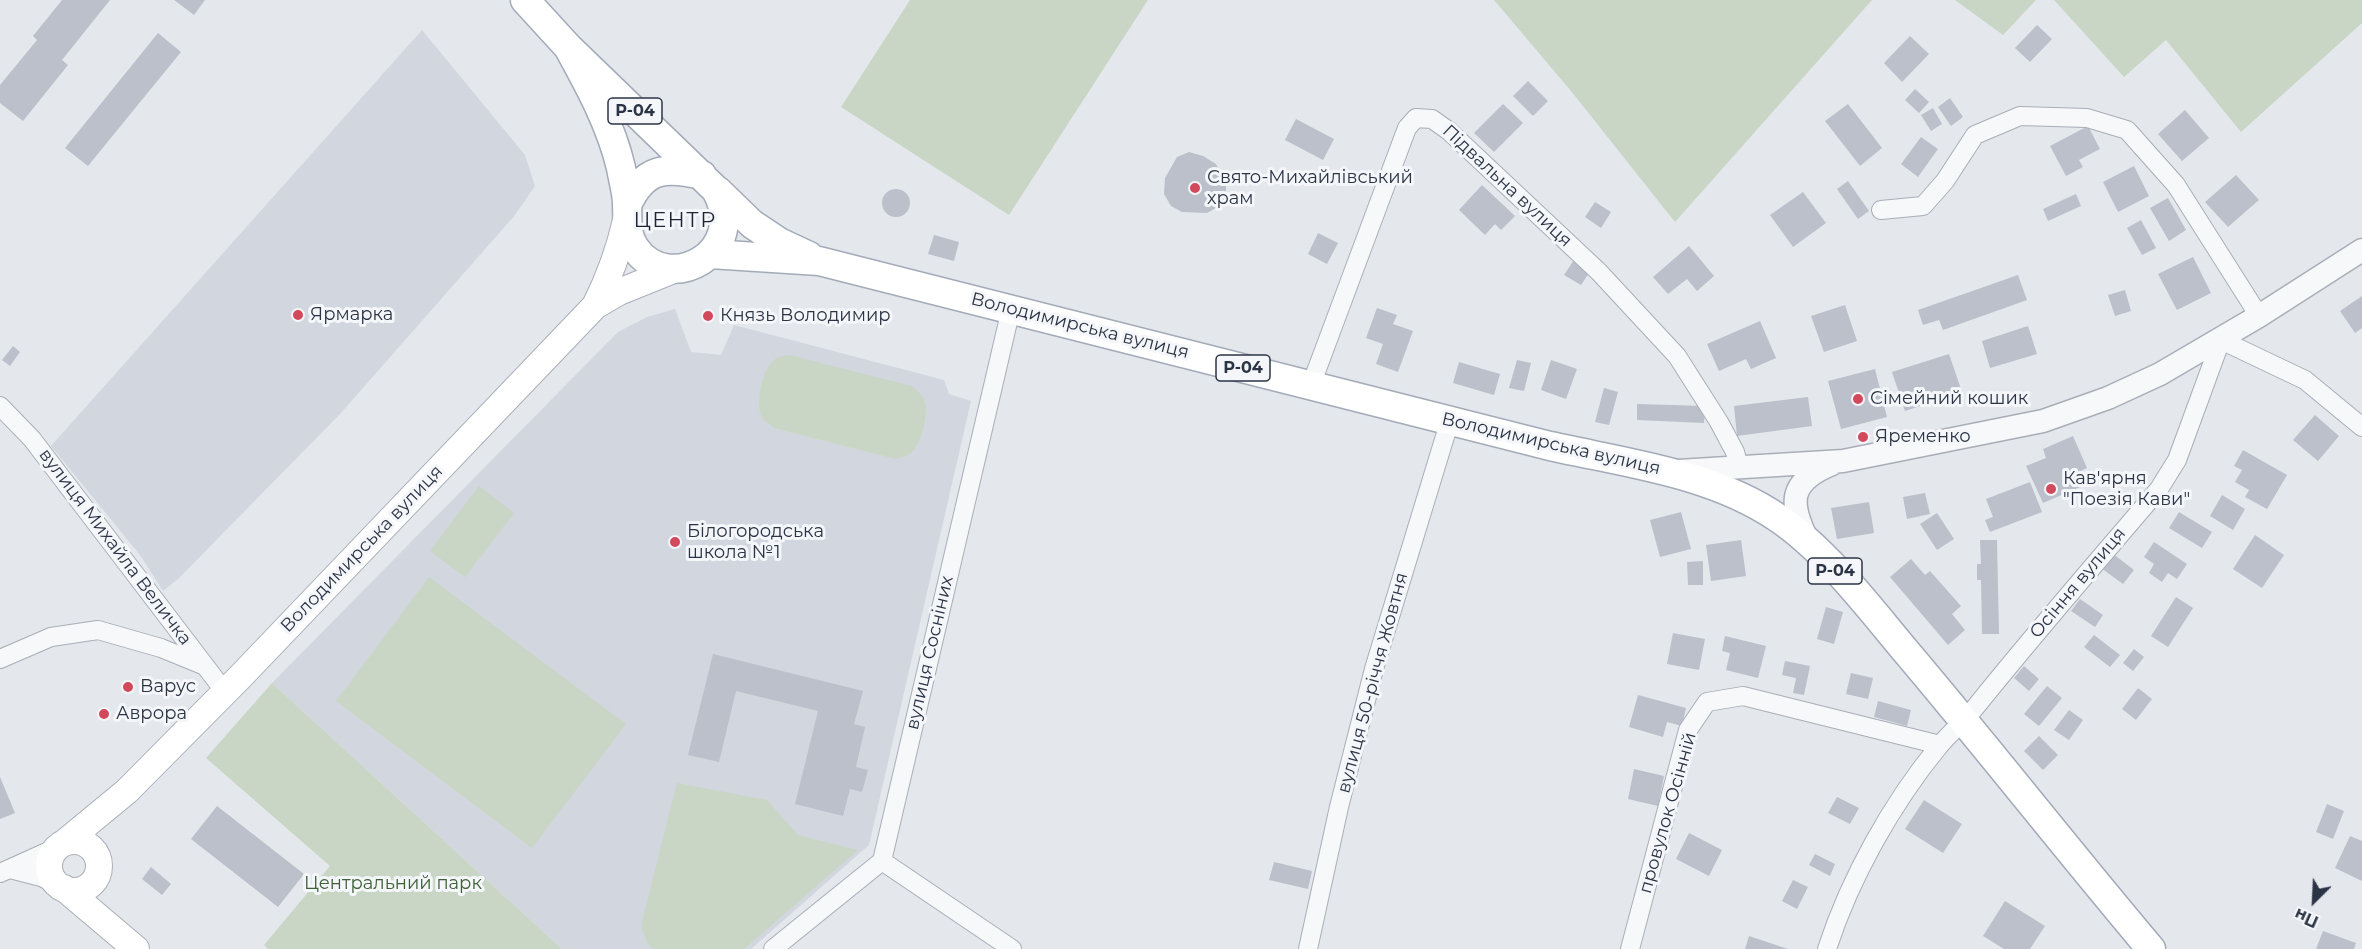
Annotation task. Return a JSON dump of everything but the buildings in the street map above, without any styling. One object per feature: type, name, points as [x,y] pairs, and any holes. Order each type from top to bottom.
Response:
[{"type":"main road","name":"Р-04","points":[[525,0],[568,47],[709,183]]},
{"type":"main road","name":"Р-04","points":[[568,47],[595,96],[613,141],[621,167],[628,235],[635,249],[645,258],[660,266],[676,269],[699,262],[710,254]]},
{"type":"main road","points":[[595,306],[618,254],[626,212],[634,190],[658,171],[672,170],[709,183],[723,202],[725,223],[719,243],[710,254]]},
{"type":"main road","name":"Володимирська вулиця","points":[[709,183],[752,224],[779,242],[819,261]]},
{"type":"main road","name":"Володимирська вулиця","points":[[710,254],[819,261],[1550,446],[1668,471]]},
{"type":"main road","points":[[595,306],[619,292],[676,269]]},
{"type":"main road","name":"Володимирська вулиця","points":[[61,845],[128,791],[595,306]]},
{"type":"main road","name":"Р-04","points":[[1668,471],[1730,492],[1778,518],[1810,545],[1849,585],[1965,721],[2151,949]]},
{"type":"main road","name":"Володимирська вулиця","points":[[114,931],[106,908],[98,869],[101,849],[108,830],[128,791]]},
{"type":"main road","points":[[60,886],[72,890],[88,886],[98,869],[93,850],[80,841],[61,845],[49,861],[52,877],[60,886],[136,949]]},
{"type":"street","points":[[1881,210],[1923,206],[1946,181],[1975,135],[2020,116],[2087,118],[2127,130],[2176,185],[2259,316]]},
{"type":"street","name":"Підвальна вулиця","points":[[1311,385],[1407,128],[1416,118],[1432,118],[1449,131],[1599,272],[1677,356],[1719,422],[1735,452],[1739,467]]},
{"type":"street","name":"Володимирська вулиця","points":[[1668,471],[1837,462],[2043,421],[2108,398],[2150,379],[2221,340],[2362,250]]},
{"type":"street","name":"вулиця Сосніних","points":[[882,861],[1011,309]]},
{"type":"street","points":[[2221,340],[2305,380],[2362,427]]},
{"type":"street","name":"Осіння вулиця","points":[[1827,949],[1844,902],[1874,844],[1895,809],[1940,745],[1965,721],[2020,652],[2159,489],[2177,460],[2221,340]]},
{"type":"street","name":"вулиця Михайла Величка","points":[[0,405],[32,439],[225,692]]},
{"type":"street","name":"вулиця 50-річчя Жовтня","points":[[1308,949],[1339,807],[1374,669],[1450,420]]},
{"type":"street","points":[[1810,545],[1796,518],[1794,500],[1800,484],[1821,468],[1837,462]]},
{"type":"street","points":[[0,658],[51,637],[98,630],[161,648],[206,666]]},
{"type":"street","name":"провулок Осінній","points":[[1630,949],[1688,730],[1707,702],[1743,696],[1940,745]]},
{"type":"street","points":[[5,871],[61,845]]},
{"type":"street","points":[[773,949],[882,861],[1012,949]]},
{"type":"street","points":[[5,871],[41,877],[60,886]]},
{"type":"shaded area","name":"Ярмарка","points":[[422,30],[525,155],[535,186],[515,215],[340,414],[178,579],[163,591],[140,555],[51,446]]},
{"type":"shaded area","name":"Білогородська школа №1","points":[[675,309],[691,352],[721,355],[734,325],[944,380],[949,394],[971,401],[869,845],[751,949],[562,949],[272,683],[618,332],[647,317]]},
{"type":"green space","points":[[910,0],[1148,0],[1009,215],[841,107]]},
{"type":"green space","points":[[1494,0],[1872,0],[1675,222],[1571,91]]},
{"type":"green space","points":[[1955,0],[2036,0],[2003,35]]},
{"type":"green space","points":[[2054,0],[2362,0],[2362,23],[2241,132],[2166,40],[2124,77]]},
{"type":"green space","points":[[790,355],[912,386],[921,395],[926,405],[923,430],[913,451],[896,459],[774,428],[763,419],[760,413],[759,398],[769,366],[779,357]]},
{"type":"green space","points":[[479,486],[514,513],[465,577],[430,551]]},
{"type":"green space","points":[[429,577],[626,724],[532,848],[336,701]]},
{"type":"green space","name":"Центральний парк","points":[[272,683],[562,949],[268,949],[264,945],[330,866],[206,758]]},
{"type":"green space","points":[[677,783],[767,800],[798,835],[858,850],[744,949],[654,949],[648,944],[641,926]]},
{"type":"place","name":"Свято-Михайлівський храм","points":[[1195,188]]},
{"type":"place","name":"Ярмарка","points":[[298,315]]},
{"type":"place","name":"Князь Володимир","points":[[708,316]]},
{"type":"place","name":"Сімейний кошик","points":[[1858,399]]},
{"type":"place","name":"Яременко","points":[[1863,437]]},
{"type":"place","name":"Кав'ярня \"Поезія Кави\"","points":[[2051,489]]},
{"type":"place","name":"Білогородська школа №1","points":[[675,542]]},
{"type":"place","name":"Варус","points":[[128,687]]},
{"type":"place","name":"Аврора","points":[[104,714]]},
{"type":"district","name":"ЦЕНТР","points":[[675,221]]}]
